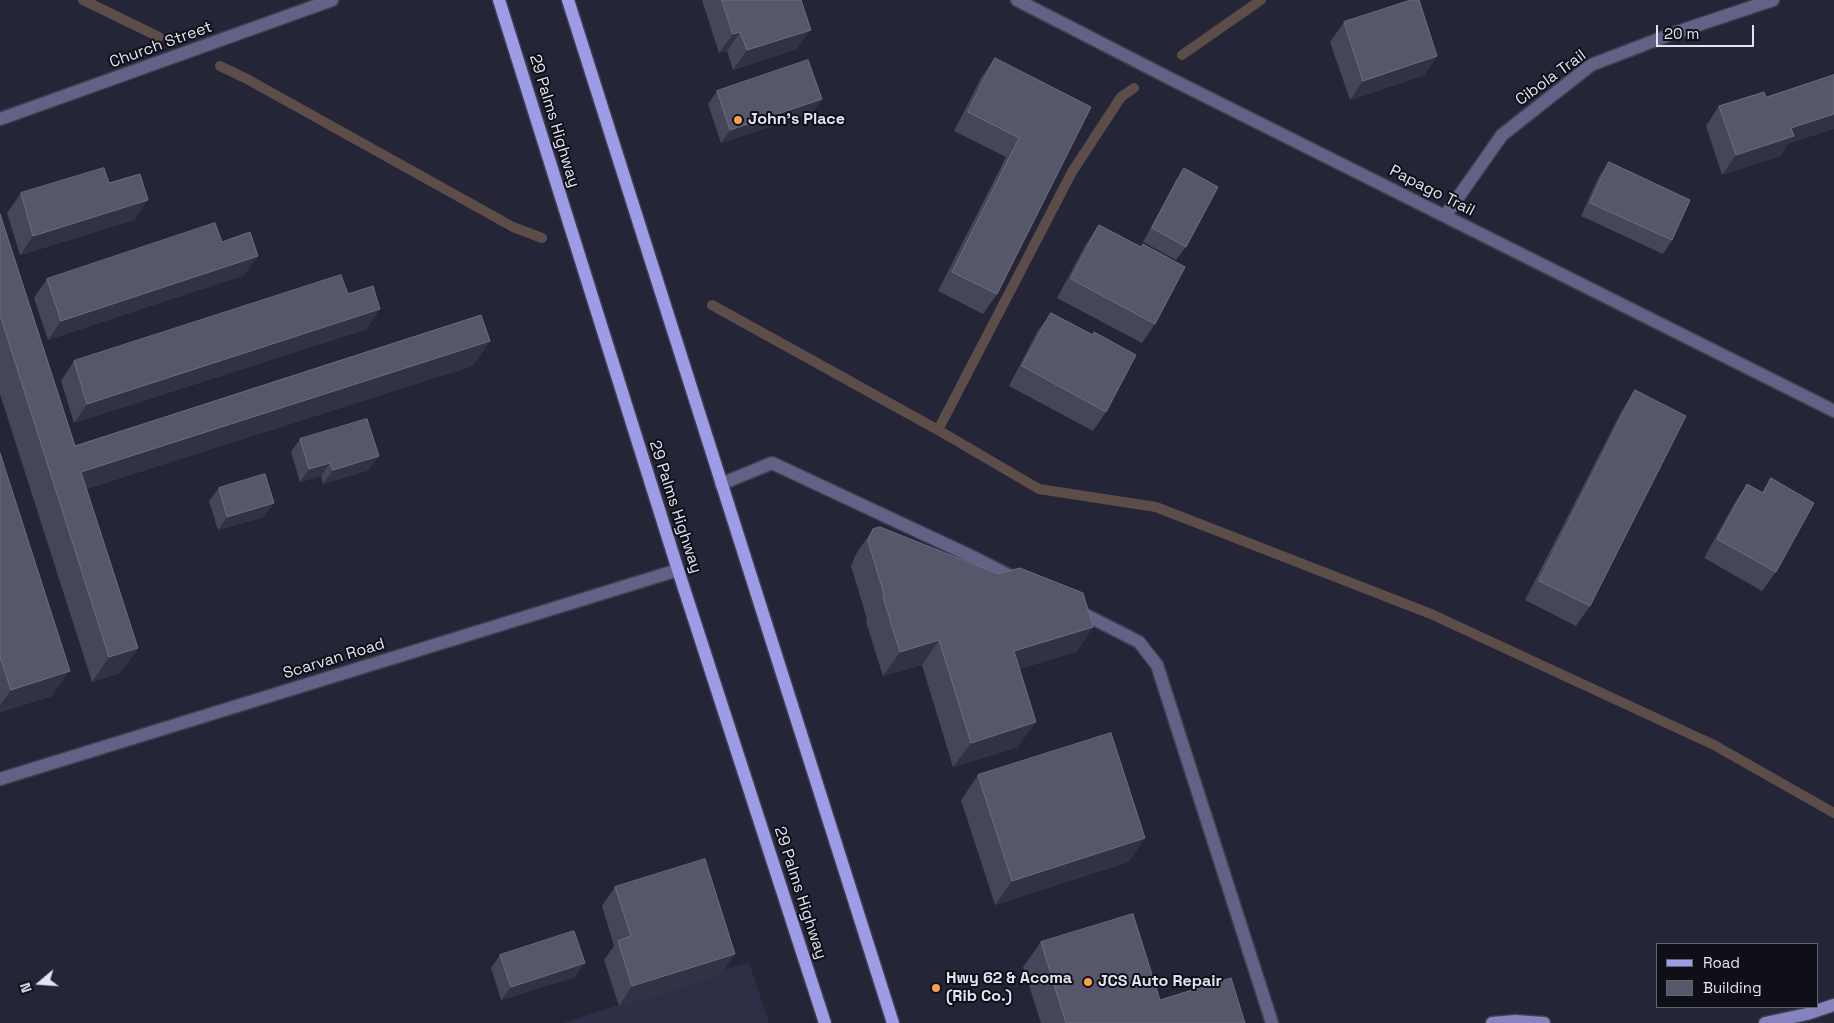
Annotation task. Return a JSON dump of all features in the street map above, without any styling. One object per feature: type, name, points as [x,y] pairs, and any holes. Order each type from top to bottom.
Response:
[{"type":"main road","name":"29 Palms Highway","points":[[499,0],[678,570],[825,1023]]},
{"type":"main road","points":[[568,0],[892,1023]]},
{"type":"street","name":"Church Street","points":[[0,119],[332,0]]},
{"type":"street","name":"Papago Trail","points":[[1017,0],[1834,411]]},
{"type":"street","name":"Cibola Trail","points":[[1445,216],[1502,135],[1591,65],[1677,32],[1773,0]]},
{"type":"street","points":[[721,484],[772,463],[974,558],[1026,585]]},
{"type":"street","name":"Scarvan Road","points":[[0,779],[678,570]]},
{"type":"street","points":[[1061,602],[1139,642],[1157,665],[1272,1023]]},
{"type":"street","points":[[1765,1023],[1834,1006]]},
{"type":"street","points":[[1492,1023],[1515,1021],[1544,1023]]},
{"type":"shaded area","points":[[749,962],[769,1023],[564,1023]]},
{"type":"building","points":[[722,0],[801,0],[811,30],[747,50],[740,32],[733,34]]},
{"type":"building","points":[[1411,0],[1419,0],[1437,56],[1363,81],[1344,22]]},
{"type":"building","points":[[995,58],[1091,107],[997,294],[952,272],[1019,138],[968,112]]},
{"type":"building","points":[[808,60],[822,99],[730,130],[717,91]]},
{"type":"building","points":[[1834,75],[1834,114],[1791,128],[1794,136],[1736,155],[1719,106],[1764,92],[1766,97]]},
{"type":"building","points":[[1609,162],[1690,200],[1672,240],[1590,203]]},
{"type":"building","points":[[104,168],[109,183],[140,174],[148,200],[33,236],[21,193]]},
{"type":"building","points":[[1184,168],[1218,187],[1186,247],[1152,228]]},
{"type":"building","points":[[0,214],[75,446],[481,315],[490,341],[81,472],[138,648],[109,657],[0,315]]},
{"type":"building","points":[[215,223],[222,242],[250,232],[258,256],[61,321],[47,279]]},
{"type":"building","points":[[1099,225],[1141,247],[1143,244],[1185,267],[1155,324],[1071,279]]},
{"type":"building","points":[[341,275],[348,294],[373,286],[380,309],[87,404],[74,361]]},
{"type":"building","points":[[1051,313],[1093,335],[1094,332],[1136,355],[1106,412],[1022,366]]},
{"type":"building","points":[[1635,390],[1686,416],[1590,606],[1539,581]]},
{"type":"building","points":[[367,419],[379,456],[333,470],[330,463],[309,469],[300,439]]},
{"type":"building","points":[[0,453],[70,671],[11,690],[0,657]]},
{"type":"building","points":[[265,474],[274,503],[227,517],[219,488]]},
{"type":"building","points":[[1771,478],[1814,503],[1776,572],[1717,539],[1747,484],[1763,493]]},
{"type":"building","points":[[880,527],[998,574],[1020,568],[1083,593],[1093,627],[1014,651],[1036,722],[971,743],[939,640],[900,652],[868,541],[873,529]]},
{"type":"building","points":[[1111,733],[1145,838],[1012,881],[978,775]]},
{"type":"building","points":[[705,859],[735,954],[632,986],[618,941],[631,936],[615,887]]},
{"type":"building","points":[[1133,914],[1160,1000],[1231,978],[1245,1023],[1066,1023],[1041,942]]},
{"type":"building","points":[[574,931],[585,963],[511,987],[500,955]]},
{"type":"waterway","points":[[83,0],[159,37]]},
{"type":"waterway","points":[[1182,55],[1261,0]]},
{"type":"waterway","points":[[220,66],[247,79],[513,227],[542,238]]},
{"type":"waterway","points":[[938,430],[1072,172],[1121,97],[1134,88]]},
{"type":"waterway","points":[[712,305],[938,430],[1039,489],[1156,507],[1431,614],[1714,745],[1834,813]]},
{"type":"place","name":"John's Place","points":[[738,120]]},
{"type":"place","name":"JCS Auto Repair","points":[[1088,982]]},
{"type":"place","name":"Hwy 62 & Acoma (Rib Co.)","points":[[936,988]]}]
